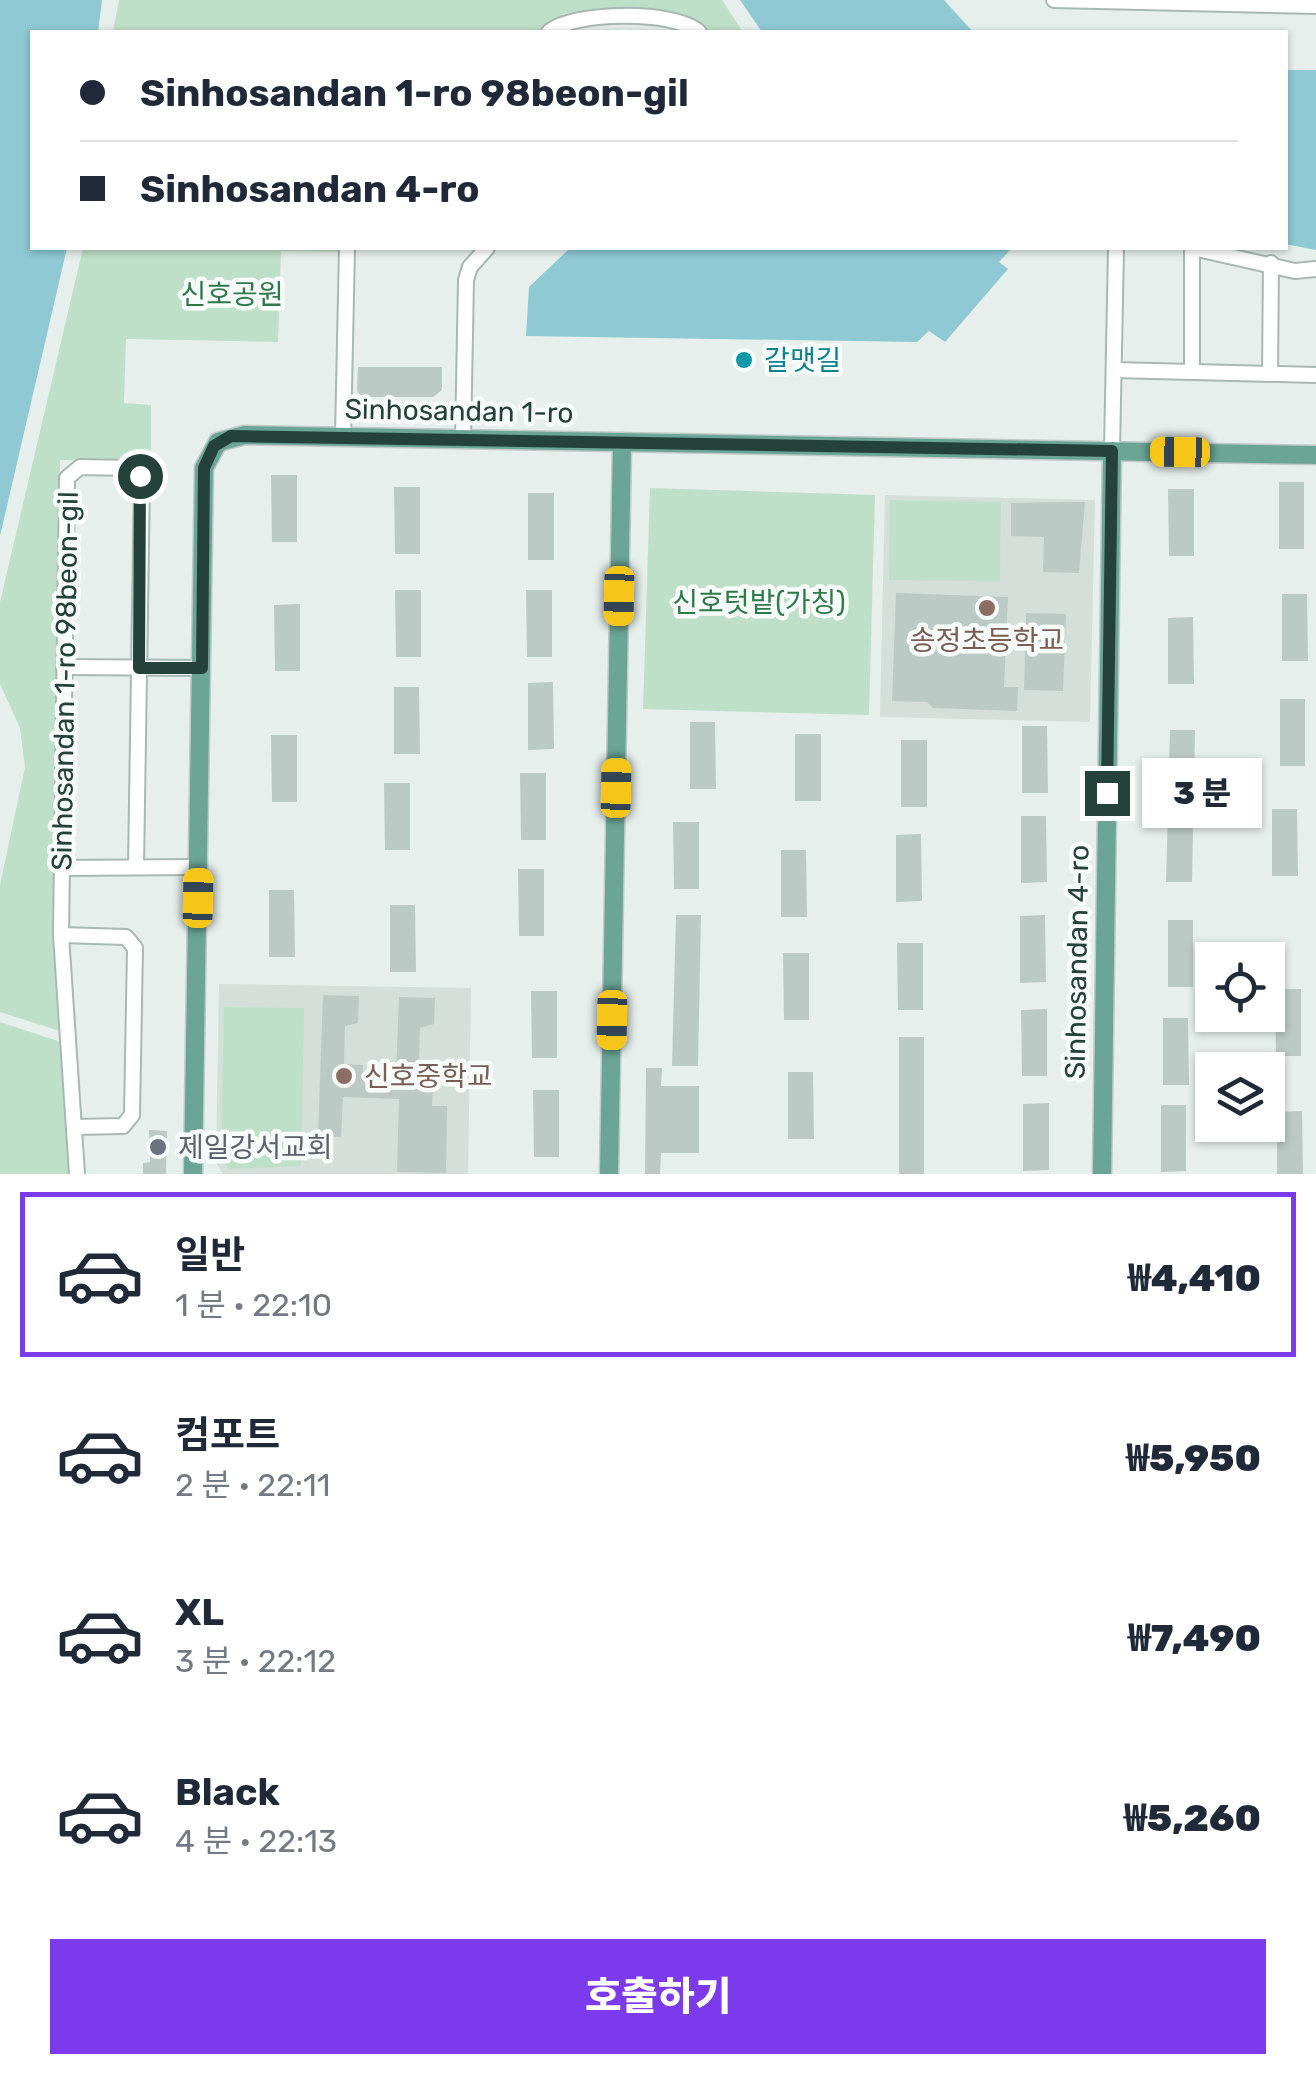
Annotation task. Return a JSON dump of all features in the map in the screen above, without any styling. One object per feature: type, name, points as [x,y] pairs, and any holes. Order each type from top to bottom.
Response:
[{"type":"main road","name":"Sinhosandan 1-ro","points":[[193,1174],[204,468],[210,450],[218,442],[238,435],[343,436],[1316,454]]},
{"type":"main road","points":[[609,1174],[622,442]]},
{"type":"main road","name":"Sinhosandan 4-ro","points":[[1102,1174],[1112,451]]},
{"type":"street","points":[[1054,0],[1316,6]]},
{"type":"street","points":[[553,30],[579,18],[677,19],[696,30]]},
{"type":"street","points":[[343,436],[347,250]]},
{"type":"street","points":[[462,438],[466,280],[474,261],[485,250]]},
{"type":"street","points":[[1112,451],[1116,250]]},
{"type":"street","points":[[1192,372],[1193,250]]},
{"type":"street","points":[[1204,250],[1295,271],[1316,269]]},
{"type":"street","points":[[1270,374],[1272,263]]},
{"type":"street","points":[[1114,370],[1316,374]]},
{"type":"street","name":"Sinhosandan 1-ro 98beon-gil","points":[[77,1174],[62,936],[62,868],[68,478],[80,468],[130,468],[142,480],[136,867]]},
{"type":"street","points":[[64,668],[202,668]]},
{"type":"street","points":[[62,868],[198,867]]},
{"type":"street","points":[[62,936],[126,937],[135,948],[132,1115],[122,1126],[74,1127]]},
{"type":"shaded area","name":"송정초등학교","points":[[885,495],[1095,500],[1090,722],[880,717]]},
{"type":"shaded area","name":"신호중학교","points":[[219,984],[471,988],[468,1174],[223,1174],[216,1163]]},
{"type":"green space","points":[[119,0],[722,0],[742,30],[705,30],[683,14],[578,11],[563,14],[542,30],[113,30]]},
{"type":"green space","name":"신호공원","points":[[83,250],[340,250],[281,251],[278,342],[126,339],[124,403],[151,405],[151,460],[60,460],[53,866],[60,1031],[0,1012],[0,885],[25,767],[20,728],[0,684],[0,602]]},
{"type":"green space","name":"신호텃밭(가칭)","points":[[650,488],[875,495],[869,715],[643,709]]},
{"type":"green space","points":[[890,500],[1001,502],[1000,581],[889,580]]},
{"type":"green space","points":[[224,1007],[304,1008],[301,1166],[229,1169],[221,1160]]},
{"type":"green space","points":[[0,1022],[61,1042],[70,1174],[0,1174]]},
{"type":"water","points":[[0,0],[102,0],[98,30],[30,30],[30,250],[67,250],[0,536]]},
{"type":"water","points":[[740,0],[944,0],[971,30],[761,30]]},
{"type":"water","points":[[1288,70],[1316,70],[1316,250],[1288,245]]},
{"type":"water","points":[[568,250],[1010,250],[999,262],[1008,269],[945,342],[929,331],[917,342],[526,336],[529,287]]},
{"type":"building","points":[[358,367],[442,367],[442,390],[433,397],[362,397],[357,391]]},
{"type":"building","points":[[271,475],[297,475],[297,542],[272,542]]},
{"type":"building","points":[[1279,482],[1304,482],[1304,549],[1279,549]]},
{"type":"building","points":[[394,487],[420,487],[420,554],[395,554]]},
{"type":"building","points":[[1168,489],[1194,489],[1194,556],[1169,556]]},
{"type":"building","points":[[528,493],[554,493],[554,560],[528,560]]},
{"type":"building","points":[[1085,502],[1079,573],[1043,572],[1044,537],[1011,536],[1011,503]]},
{"type":"building","points":[[395,590],[421,590],[421,657],[396,657]]},
{"type":"building","points":[[526,590],[552,590],[552,657],[527,657]]},
{"type":"building","points":[[896,593],[1008,597],[1004,687],[1018,687],[1017,711],[933,708],[927,702],[892,701]]},
{"type":"building","points":[[1282,594],[1307,594],[1308,661],[1282,661]]},
{"type":"building","points":[[300,604],[300,671],[275,671],[274,605]]},
{"type":"building","points":[[1026,613],[1066,614],[1063,691],[1024,690]]},
{"type":"building","points":[[1193,617],[1194,684],[1168,684],[1168,618]]},
{"type":"building","points":[[553,682],[554,749],[528,750],[528,683]]},
{"type":"building","points":[[394,687],[419,687],[420,754],[394,754]]},
{"type":"building","points":[[1280,699],[1305,699],[1305,766],[1280,766]]},
{"type":"building","points":[[690,722],[715,722],[716,789],[690,789]]},
{"type":"building","points":[[1022,726],[1047,726],[1048,793],[1022,793]]},
{"type":"building","points":[[1170,730],[1195,730],[1192,882],[1166,882]]},
{"type":"building","points":[[795,734],[821,734],[821,801],[795,801]]},
{"type":"building","points":[[271,735],[297,735],[297,802],[272,802]]},
{"type":"building","points":[[901,740],[927,740],[927,807],[901,807]]},
{"type":"building","points":[[520,773],[546,773],[546,840],[521,840]]},
{"type":"building","points":[[384,783],[410,783],[410,850],[385,850]]},
{"type":"building","points":[[1272,809],[1297,809],[1298,876],[1272,876]]},
{"type":"building","points":[[1021,816],[1046,816],[1047,882],[1021,883]]},
{"type":"building","points":[[673,822],[699,822],[699,889],[674,889]]},
{"type":"building","points":[[921,834],[922,901],[896,902],[896,835]]},
{"type":"building","points":[[781,850],[806,850],[807,917],[781,917]]},
{"type":"building","points":[[518,869],[544,869],[544,936],[519,936]]},
{"type":"building","points":[[269,890],[294,890],[295,957],[269,957]]},
{"type":"building","points":[[390,905],[415,905],[416,972],[390,972]]},
{"type":"building","points":[[676,915],[701,915],[698,1066],[672,1066]]},
{"type":"building","points":[[1045,915],[1046,982],[1020,983],[1020,916]]},
{"type":"building","points":[[1168,920],[1193,920],[1193,987],[1168,987]]},
{"type":"building","points":[[897,943],[923,943],[923,1010],[898,1010]]},
{"type":"building","points":[[783,953],[809,953],[809,1020],[784,1020]]},
{"type":"building","points":[[1285,989],[1301,989],[1301,1056],[1276,1052],[1276,1032],[1285,1032]]},
{"type":"building","points":[[531,991],[557,991],[557,1058],[532,1058]]},
{"type":"building","points":[[323,995],[359,996],[358,1023],[345,1026],[344,1064],[363,1065],[363,1076],[396,1076],[399,997],[435,998],[434,1024],[420,1028],[419,1059],[434,1059],[432,1106],[447,1106],[446,1173],[397,1172],[399,1099],[343,1097],[341,1137],[318,1136]]},
{"type":"building","points":[[1047,1009],[1047,1076],[1022,1076],[1021,1010]]},
{"type":"building","points":[[1163,1018],[1188,1018],[1189,1085],[1163,1085]]},
{"type":"building","points":[[899,1037],[924,1037],[924,1174],[899,1174]]},
{"type":"building","points":[[646,1068],[662,1068],[661,1086],[699,1086],[699,1153],[661,1153],[660,1174],[645,1174]]},
{"type":"building","points":[[788,1072],[813,1072],[814,1139],[788,1139]]},
{"type":"building","points":[[533,1090],[559,1090],[559,1157],[534,1157]]},
{"type":"building","points":[[1049,1103],[1049,1170],[1023,1171],[1023,1104]]},
{"type":"building","points":[[1161,1105],[1186,1105],[1186,1171],[1161,1172]]},
{"type":"building","points":[[1302,1111],[1303,1174],[1277,1174],[1277,1142],[1285,1142],[1285,1112]]},
{"type":"building","name":"제일강서교회","points":[[149,1130],[167,1131],[166,1174],[143,1174],[143,1163],[150,1162]]},
{"type":"place","name":"갈맷길","points":[[744,360]]},
{"type":"place","name":"송정초등학교","points":[[987,608]]},
{"type":"place","name":"신호중학교","points":[[344,1076]]},
{"type":"place","name":"제일강서교회","points":[[158,1147]]},
{"type":"route","points":[[140,476],[139,668],[202,668],[204,468],[214,446],[231,436],[1112,451],[1107,793]]}]
